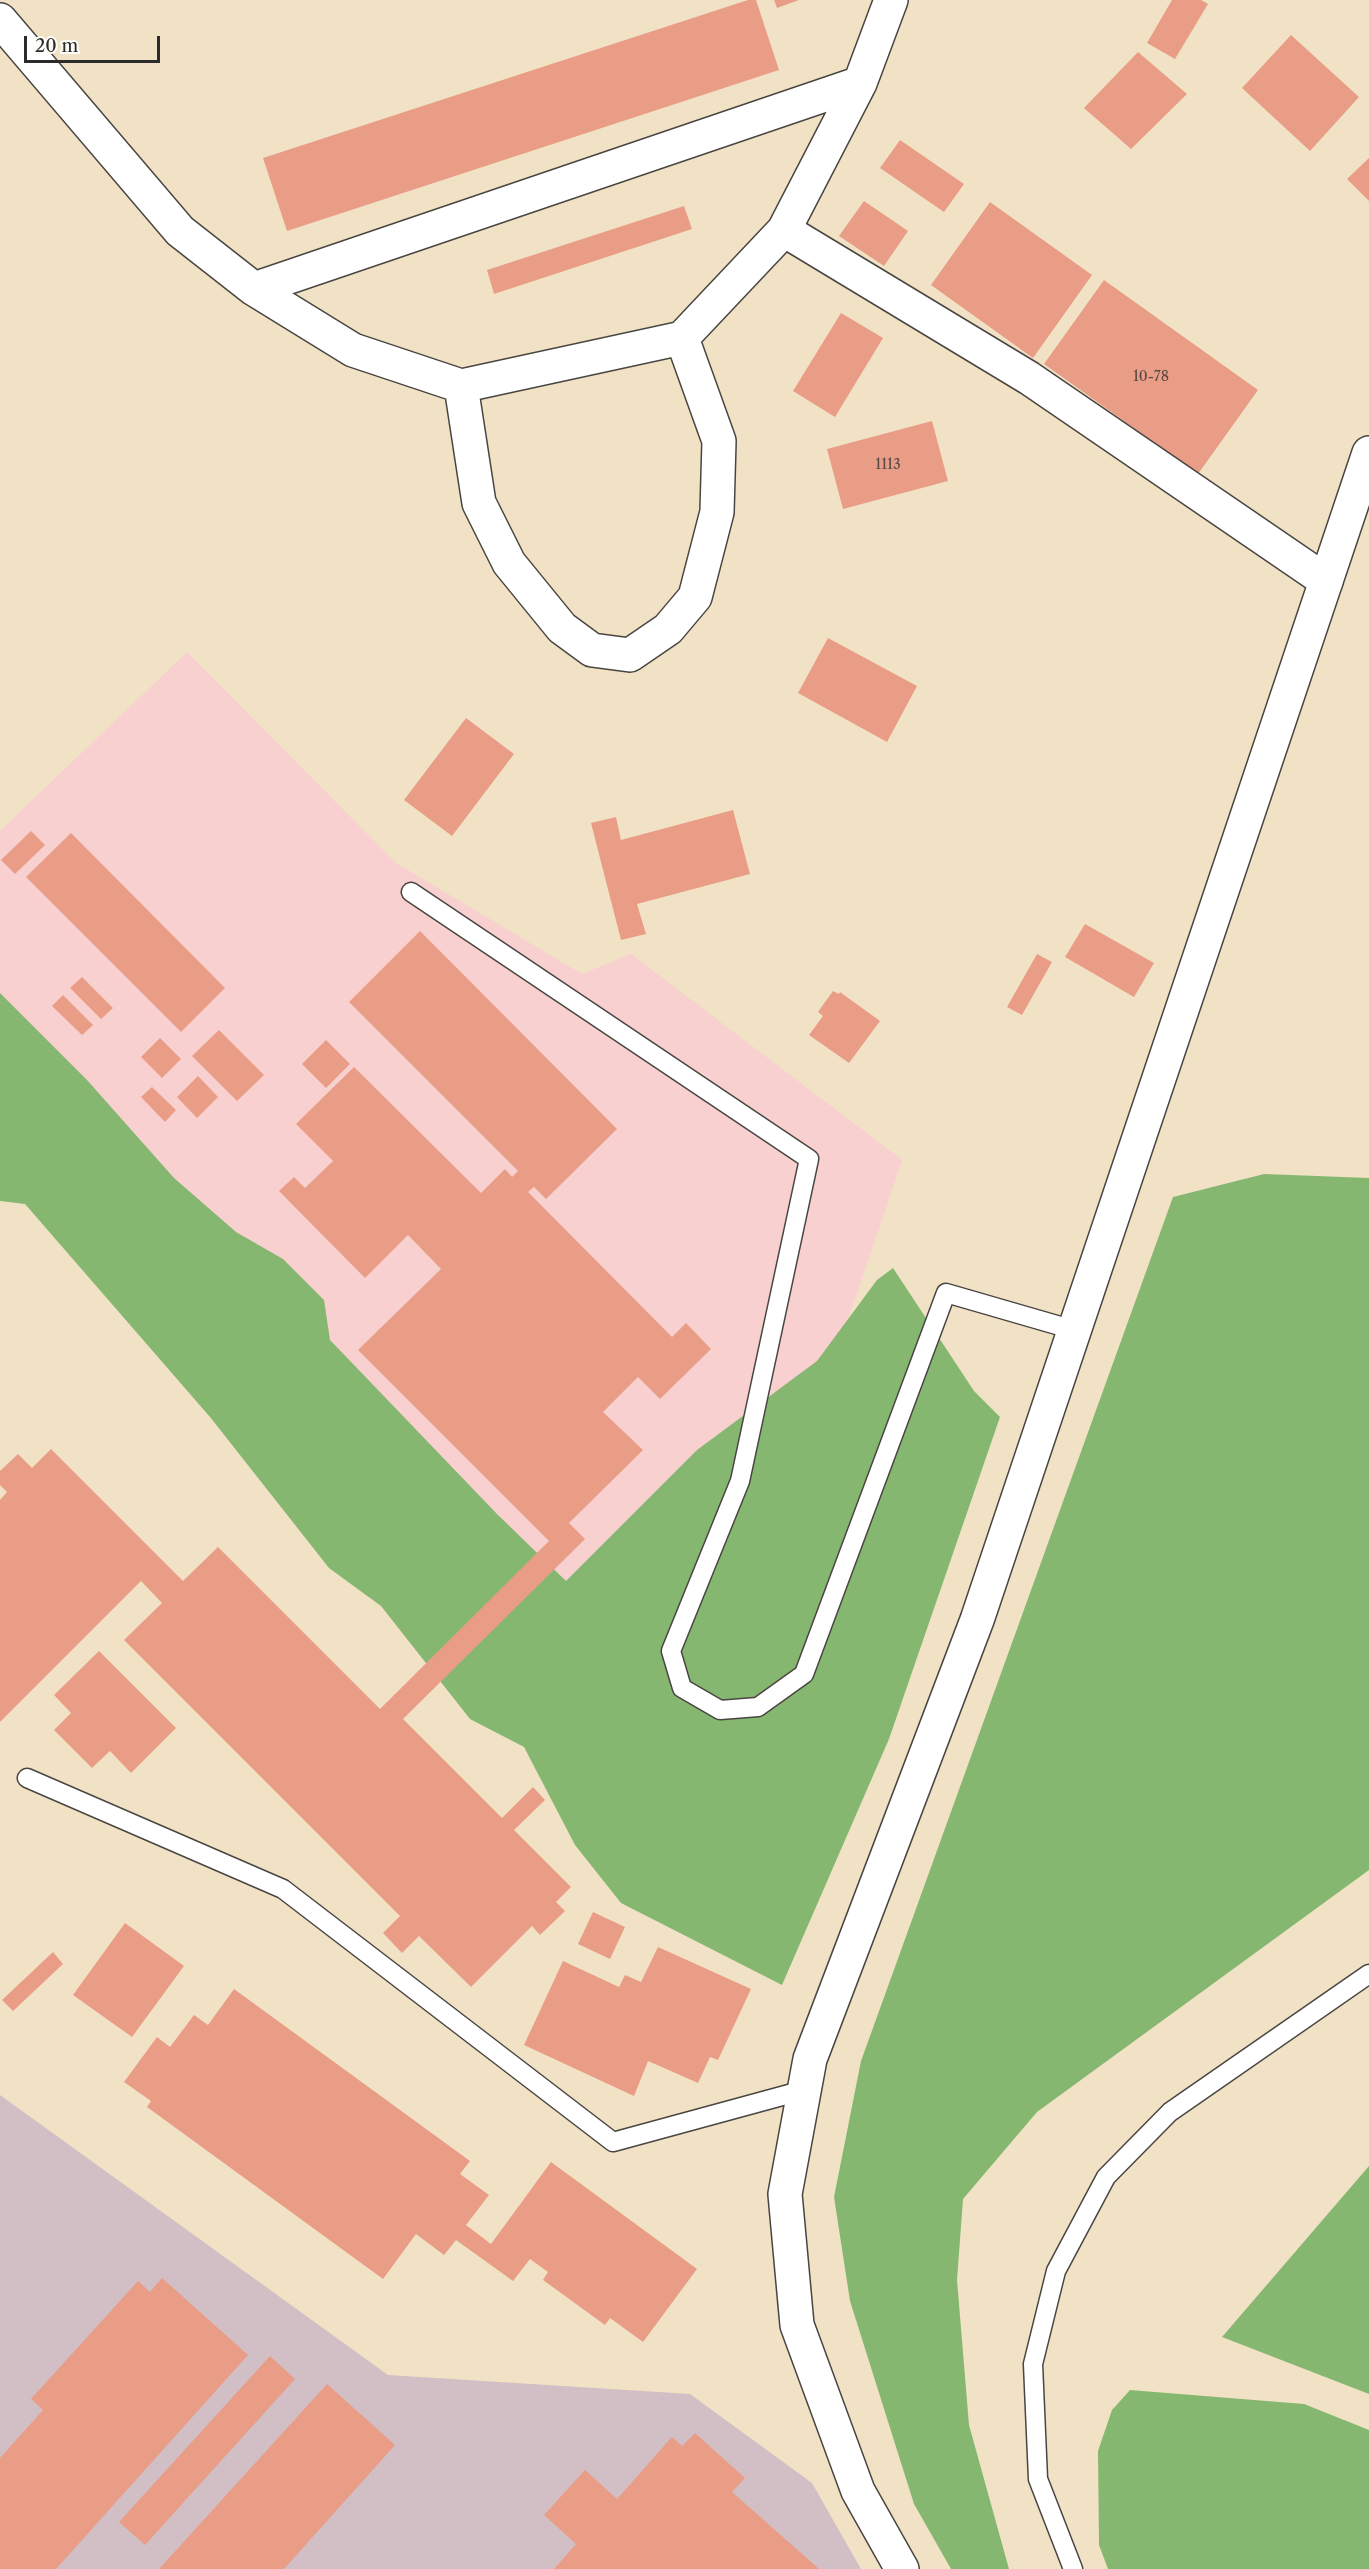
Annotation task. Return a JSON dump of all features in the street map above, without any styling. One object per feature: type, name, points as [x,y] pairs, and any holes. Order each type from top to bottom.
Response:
[{"type":"street","points":[[0,20],[180,231],[254,289],[352,350],[461,386],[682,338],[784,230],[860,83],[891,0]]},
{"type":"street","points":[[254,289],[860,83]]},
{"type":"street","points":[[784,230],[1029,378],[1326,580]]},
{"type":"street","points":[[461,386],[478,503],[508,563],[562,628],[592,650],[630,655],[668,629],[695,597],[717,513],[719,441],[682,338]]},
{"type":"street","points":[[902,2569],[858,2492],[797,2325],[785,2194],[810,2059],[977,1620],[1369,453]]},
{"type":"lane","points":[[411,892],[809,1159],[740,1481],[671,1651],[682,1688],[720,1710],[758,1707],[804,1674],[946,1293],[1074,1330]]},
{"type":"lane","points":[[27,1778],[283,1889],[613,2142],[804,2090]]},
{"type":"lane","points":[[1073,2569],[1038,2479],[1033,2364],[1056,2271],[1106,2177],[1170,2112],[1369,1974]]},
{"type":"shaded area","points":[[187,652],[396,863],[582,974],[631,954],[902,1160],[831,1370],[568,1633],[0,1039],[0,831]]},
{"type":"shaded area","points":[[0,2095],[388,2375],[690,2394],[812,2483],[861,2569],[0,2569]]},
{"type":"green space","points":[[0,993],[87,1080],[174,1178],[236,1232],[283,1259],[324,1300],[330,1340],[497,1514],[566,1581],[697,1450],[817,1361],[877,1280],[893,1268],[974,1391],[1000,1417],[889,1739],[782,1985],[621,1903],[575,1845],[524,1747],[470,1719],[381,1606],[329,1568],[210,1417],[25,1204],[0,1201]]},
{"type":"green space","points":[[1264,1174],[1369,1178],[1369,1870],[1037,2112],[963,2199],[957,2280],[969,2425],[1009,2569],[951,2569],[914,2504],[850,2301],[834,2197],[861,2061],[1173,1197]]},
{"type":"green space","points":[[1369,2166],[1369,2394],[1222,2337]]},
{"type":"green space","points":[[1130,2390],[1304,2404],[1369,2430],[1369,2569],[1108,2569],[1099,2545],[1098,2451],[1112,2410]]},
{"type":"building","points":[[748,0],[756,0],[779,70],[287,231],[263,158]]},
{"type":"building","points":[[774,0],[799,0],[777,8]]},
{"type":"building","points":[[1172,0],[1201,0],[1208,4],[1175,59],[1147,43]]},
{"type":"building","points":[[1291,35],[1359,97],[1310,151],[1242,88]]},
{"type":"building","points":[[1138,52],[1187,94],[1131,149],[1084,108]]},
{"type":"building","points":[[900,140],[964,184],[944,212],[880,168]]},
{"type":"building","points":[[1369,158],[1369,201],[1347,179]]},
{"type":"building","points":[[864,201],[908,231],[884,266],[839,236]]},
{"type":"building","points":[[990,202],[1092,275],[1033,358],[931,285]]},
{"type":"building","points":[[684,206],[692,229],[494,294],[487,270]]},
{"type":"building","points":[[1104,280],[1258,390],[1198,474],[1044,364]]},
{"type":"building","points":[[841,313],[883,338],[835,417],[793,391]]},
{"type":"building","points":[[932,421],[948,481],[843,509],[827,449]]},
{"type":"building","points":[[828,638],[917,686],[887,742],[798,693]]},
{"type":"building","points":[[466,718],[514,754],[452,836],[404,800]]},
{"type":"building","points":[[733,810],[750,874],[637,904],[646,934],[621,940],[591,823],[616,817],[621,840]]},
{"type":"building","points":[[31,831],[45,845],[15,874],[1,860]]},
{"type":"building","points":[[71,833],[225,988],[181,1032],[26,877]]},
{"type":"building","points":[[1085,924],[1154,963],[1134,997],[1065,957]]},
{"type":"building","points":[[420,931],[617,1129],[546,1199],[534,1187],[528,1192],[672,1337],[686,1323],[711,1349],[660,1399],[638,1377],[603,1412],[643,1450],[569,1523],[585,1539],[403,1719],[502,1818],[533,1787],[545,1800],[514,1830],[571,1887],[556,1902],[565,1911],[540,1935],[532,1926],[471,1987],[419,1936],[402,1953],[383,1933],[400,1916],[124,1640],[162,1603],[141,1581],[0,1722],[0,1500],[7,1492],[0,1485],[0,1471],[18,1454],[32,1468],[51,1449],[183,1581],[218,1547],[380,1709],[549,1541],[358,1350],[441,1269],[408,1235],[365,1278],[279,1191],[294,1177],[305,1188],[333,1161],[296,1124],[354,1067],[481,1193],[505,1169],[512,1177],[518,1171],[349,1002]]},
{"type":"building","points":[[1037,954],[1052,962],[1022,1015],[1007,1007]]},
{"type":"building","points":[[82,977],[113,1008],[101,1019],[70,988]]},
{"type":"building","points":[[833,991],[839,994],[840,992],[880,1021],[849,1063],[809,1035],[823,1016],[818,1012]]},
{"type":"building","points":[[63,995],[93,1025],[82,1035],[52,1006]]},
{"type":"building","points":[[219,1030],[264,1075],[237,1101],[192,1056]]},
{"type":"building","points":[[160,1038],[181,1059],[162,1078],[141,1057]]},
{"type":"building","points":[[326,1040],[350,1064],[326,1088],[302,1064]]},
{"type":"building","points":[[198,1076],[218,1097],[197,1118],[177,1097]]},
{"type":"building","points":[[152,1087],[176,1110],[165,1122],[141,1097]]},
{"type":"building","points":[[99,1651],[176,1728],[131,1773],[110,1751],[92,1768],[54,1730],[71,1713],[54,1695]]},
{"type":"building","points":[[593,1912],[625,1927],[610,1959],[578,1944]]},
{"type":"building","points":[[125,1923],[184,1966],[132,2037],[73,1995]]},
{"type":"building","points":[[658,1947],[751,1989],[718,2060],[710,2057],[698,2083],[648,2061],[634,2096],[524,2045],[563,1961],[619,1987],[625,1975],[641,1982]]},
{"type":"building","points":[[53,1952],[63,1964],[13,2011],[2,2000]]},
{"type":"building","points":[[234,1989],[470,2161],[460,2174],[489,2195],[466,2225],[491,2244],[551,2162],[697,2269],[643,2342],[610,2318],[605,2325],[543,2280],[548,2272],[530,2259],[513,2281],[456,2240],[444,2255],[416,2234],[383,2279],[147,2107],[151,2101],[124,2082],[157,2037],[170,2047],[194,2015],[208,2025]]},
{"type":"building","points":[[162,2278],[248,2355],[56,2569],[0,2569],[0,2458],[43,2410],[31,2399],[138,2281],[150,2292]]},
{"type":"building","points":[[270,2356],[295,2379],[145,2545],[119,2522]]},
{"type":"building","points":[[327,2384],[395,2445],[284,2569],[159,2569]]},
{"type":"building","points":[[695,2433],[745,2478],[732,2492],[819,2569],[554,2569],[576,2544],[544,2515],[585,2470],[617,2499],[672,2437],[682,2446]]}]
